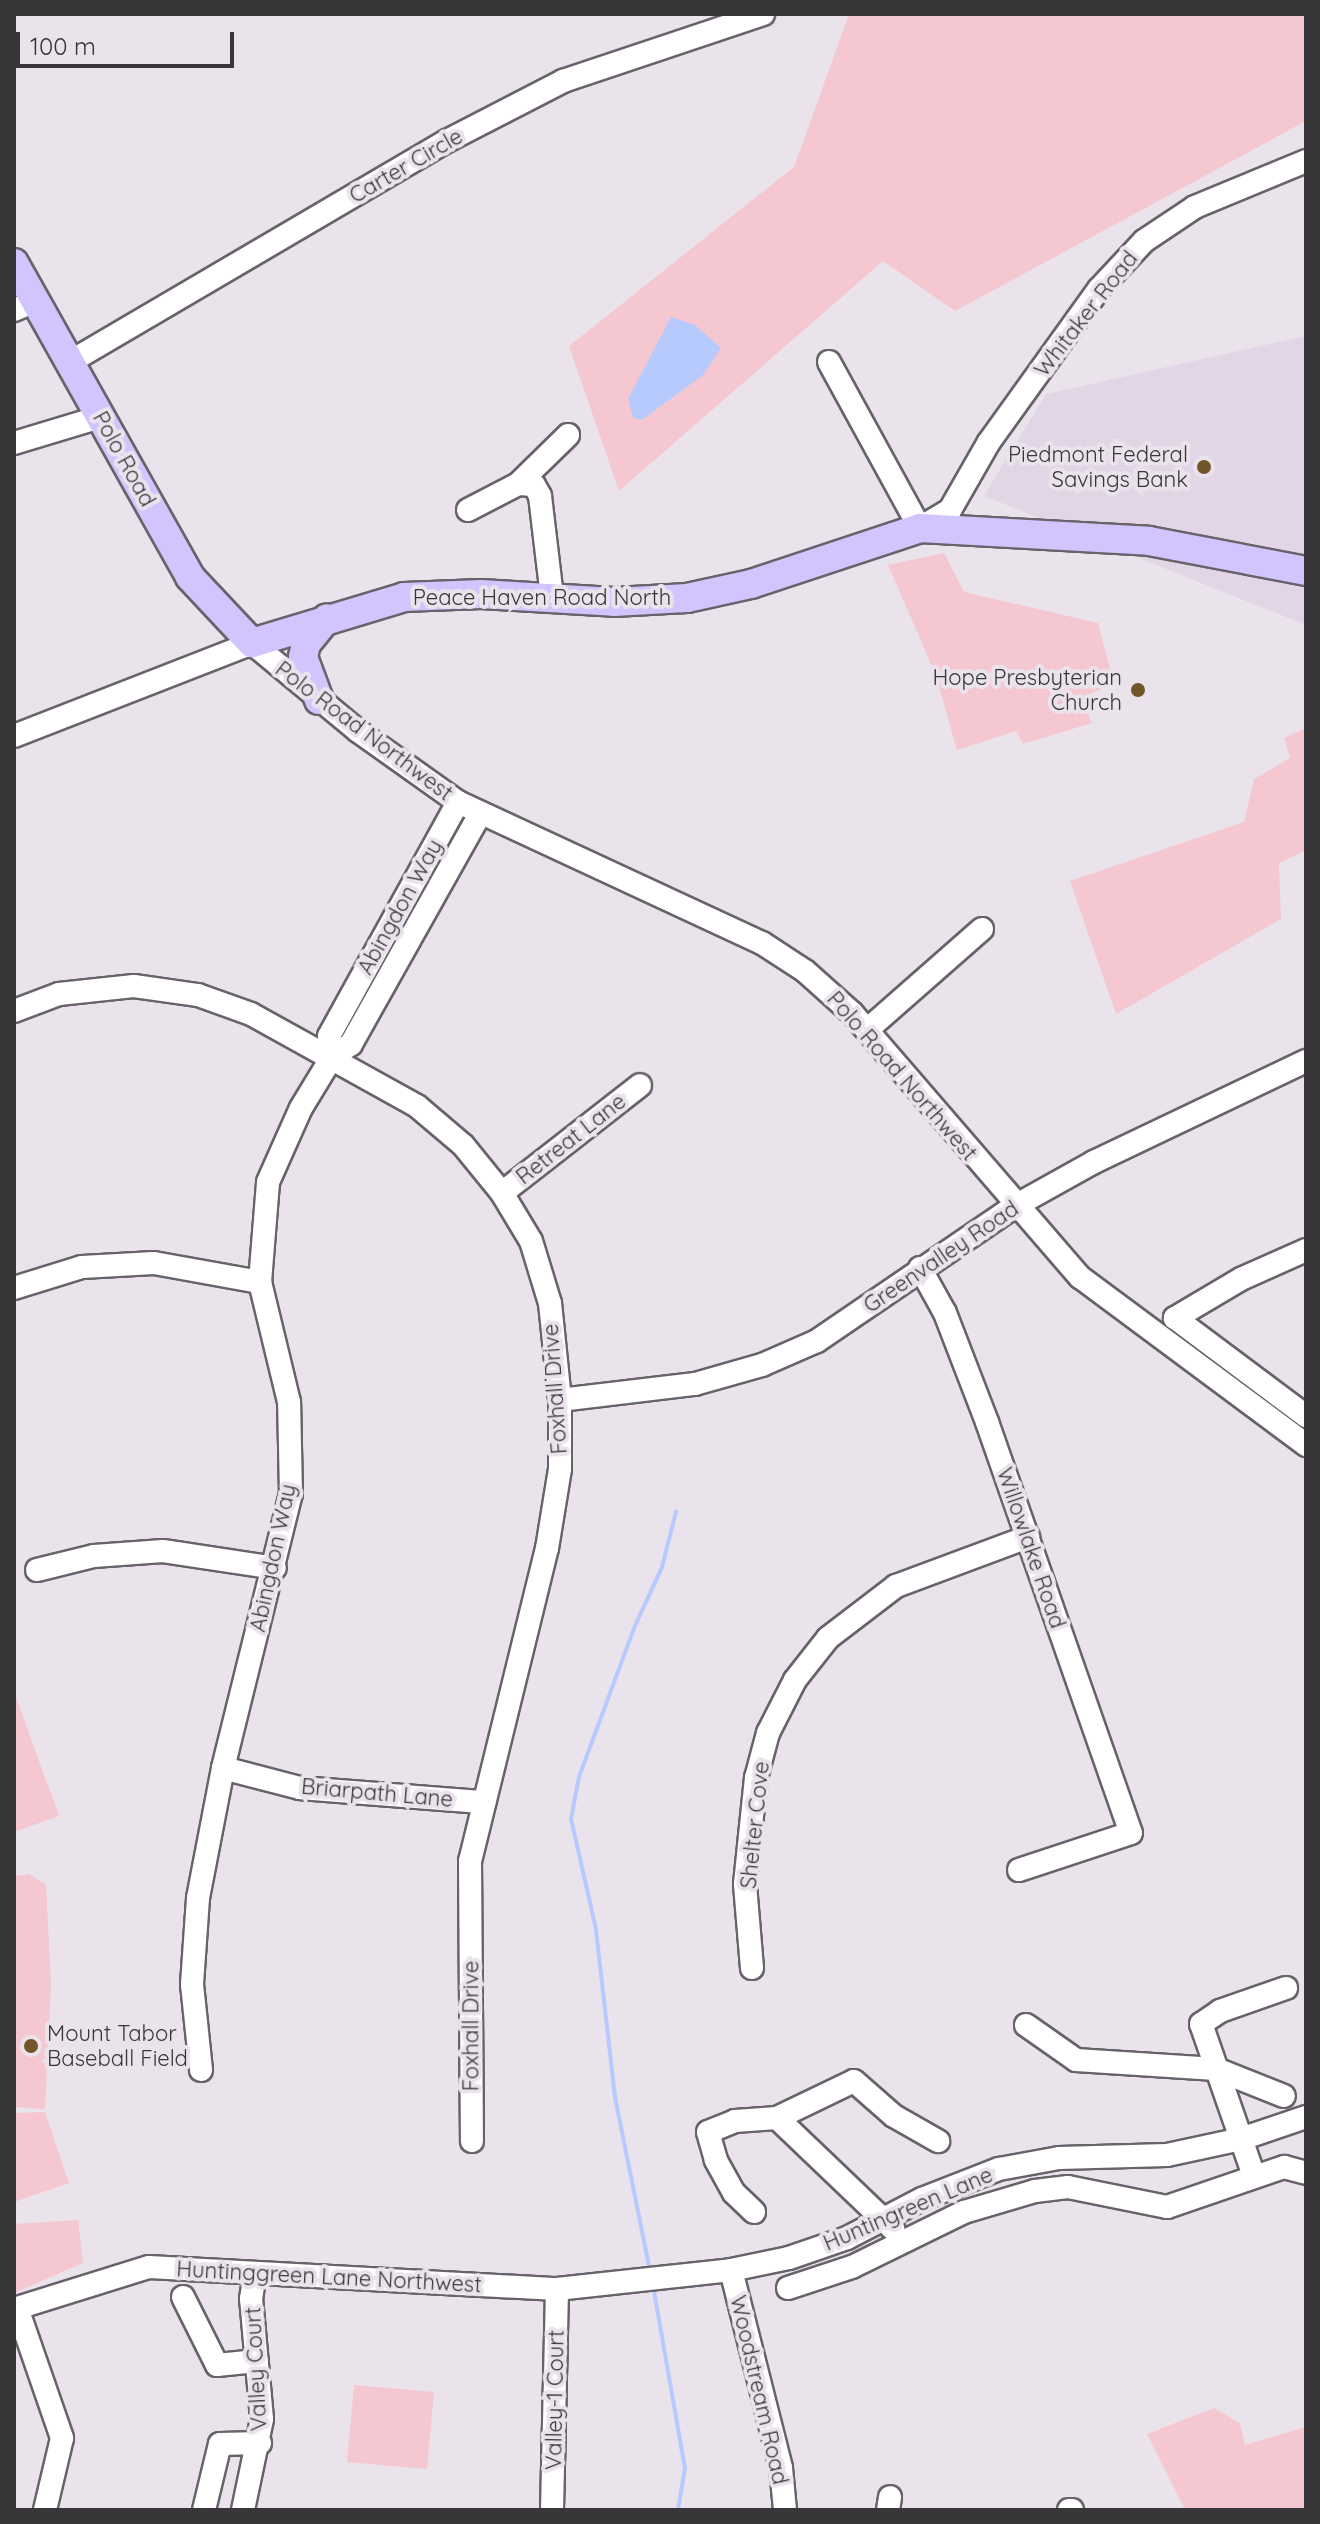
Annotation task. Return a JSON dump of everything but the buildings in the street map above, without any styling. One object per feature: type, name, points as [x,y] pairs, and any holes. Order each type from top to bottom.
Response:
[{"type":"main road","name":"Polo Road","points":[[14,263],[25,306],[70,362],[190,577],[252,643]]},
{"type":"main road","name":"Peace Haven Road North","points":[[252,643],[404,597],[552,597],[614,602],[687,598],[751,584],[920,528],[1149,541],[1306,571]]},
{"type":"main road","points":[[319,700],[303,657],[306,644],[328,618]]},
{"type":"street","name":"Carter Circle","points":[[70,362],[447,141],[563,81],[763,14]]},
{"type":"street","name":"Whitaker Road","points":[[920,528],[950,510],[989,442],[1099,289],[1144,241],[1195,207],[1306,161]]},
{"type":"street","points":[[829,362],[920,528]]},
{"type":"street","points":[[14,443],[100,417]]},
{"type":"street","points":[[518,484],[568,435]]},
{"type":"street","points":[[468,510],[518,484],[528,482],[538,490],[552,597]]},
{"type":"street","points":[[14,736],[252,643]]},
{"type":"street","name":"Polo Road Northwest","points":[[252,643],[319,700],[458,802],[762,943],[828,990],[867,1030],[1015,1206],[1080,1277],[1160,1340],[1306,1445]]},
{"type":"street","name":"Abingdon Way","points":[[332,1057],[329,1036],[458,802]]},
{"type":"street","name":"Abingdon Way","points":[[201,2070],[192,1984],[197,1912],[223,1768],[291,1494],[289,1402],[260,1282],[268,1182],[301,1108],[332,1057],[351,1044],[480,814]]},
{"type":"street","points":[[867,1030],[982,929]]},
{"type":"street","name":"Foxhall Drive","points":[[14,1011],[59,994],[134,986],[198,995],[251,1014],[417,1106],[463,1145],[502,1193],[531,1241],[550,1303],[560,1400],[560,1469],[547,1548],[470,1861],[472,2141]]},
{"type":"street","name":"Greenvalley Road","points":[[560,1400],[695,1384],[762,1365],[817,1341],[1015,1206],[1094,1162],[1306,1061]]},
{"type":"street","name":"Retreat Lane","points":[[502,1193],[640,1085]]},
{"type":"street","points":[[1160,1340],[1175,1318],[1241,1279],[1306,1250]]},
{"type":"street","points":[[14,1288],[82,1267],[154,1263],[260,1282]]},
{"type":"street","name":"Willowlake Road","points":[[920,1268],[945,1313],[1028,1537],[1131,1833],[1019,1870]]},
{"type":"street","points":[[1175,1318],[1306,1416]]},
{"type":"street","name":"Shelter Cove","points":[[752,1968],[745,1884],[756,1778],[768,1733],[795,1680],[828,1638],[896,1586],[1028,1537]]},
{"type":"street","points":[[37,1570],[94,1556],[163,1551],[275,1568]]},
{"type":"street","name":"Briarpath Lane","points":[[223,1768],[300,1788],[484,1802]]},
{"type":"street","points":[[1254,2176],[1201,2024],[1220,2011],[1286,1988]]},
{"type":"street","points":[[1026,2025],[1076,2060],[1216,2069],[1284,2096]]},
{"type":"street","points":[[754,2212],[734,2193],[708,2132],[735,2121],[777,2118],[854,2081],[894,2116],[938,2141]]},
{"type":"street","name":"Huntingreen Lane","points":[[651,2279],[731,2270],[789,2258],[884,2220],[922,2199],[999,2169],[1059,2158],[1167,2155],[1241,2139],[1306,2117]]},
{"type":"street","points":[[777,2118],[905,2241]]},
{"type":"street","points":[[788,2288],[905,2241],[964,2212],[1035,2191],[1068,2187],[1167,2207],[1284,2167],[1306,2173]]},
{"type":"street","name":"Huntinggreen Lane Northwest","points":[[16,2309],[149,2267],[557,2289],[651,2279]]},
{"type":"street","name":"Woodstream Road","points":[[731,2270],[781,2468],[785,2510]]},
{"type":"street","name":"Valley Court","points":[[243,2510],[260,2443],[251,2299],[255,2275]]},
{"type":"street","name":"Valley-1 Court","points":[[552,2510],[557,2289]]},
{"type":"street","points":[[183,2297],[217,2365],[257,2361]]},
{"type":"street","points":[[16,2309],[62,2438],[45,2510]]},
{"type":"street","points":[[204,2510],[220,2444],[260,2443]]},
{"type":"shaded area","points":[[849,14],[1306,14],[1306,121],[955,311],[883,261],[619,491],[569,346],[794,167]]},
{"type":"shaded area","points":[[1306,336],[1306,625],[984,496],[1046,394]]},
{"type":"shaded area","points":[[944,553],[964,592],[1098,623],[1114,684],[1082,697],[1092,723],[1023,744],[1016,731],[957,750],[935,673],[888,565]]},
{"type":"shaded area","points":[[1306,728],[1306,850],[1279,863],[1281,919],[1116,1014],[1070,881],[1244,822],[1254,779],[1290,758],[1284,738]]},
{"type":"shaded area","points":[[14,1692],[59,1816],[14,1832]]},
{"type":"shaded area","name":"Mount Tabor Baseball Field","points":[[29,1874],[46,1885],[51,1984],[45,2109],[14,2107],[14,1876]]},
{"type":"shaded area","points":[[45,2112],[69,2183],[14,2202],[14,2113]]},
{"type":"shaded area","points":[[78,2220],[83,2263],[14,2293],[14,2224]]},
{"type":"shaded area","points":[[354,2385],[434,2392],[427,2469],[347,2462]]},
{"type":"shaded area","points":[[1214,2408],[1240,2423],[1245,2445],[1306,2427],[1306,2510],[1185,2510],[1147,2434]]},
{"type":"water","points":[[671,317],[695,325],[721,348],[703,375],[642,420],[633,418],[628,399]]},
{"type":"waterway","points":[[649,2266],[615,2097],[596,1929],[571,1819],[579,1777],[634,1628],[662,1567],[676,1512]]},
{"type":"waterway","points":[[654,2291],[685,2468],[678,2510]]},
{"type":"place","name":"Piedmont Federal Savings Bank","points":[[1204,467]]},
{"type":"place","name":"Hope Presbyterian Church","points":[[1138,690]]},
{"type":"place","name":"Mount Tabor Baseball Field","points":[[31,2046]]}]
